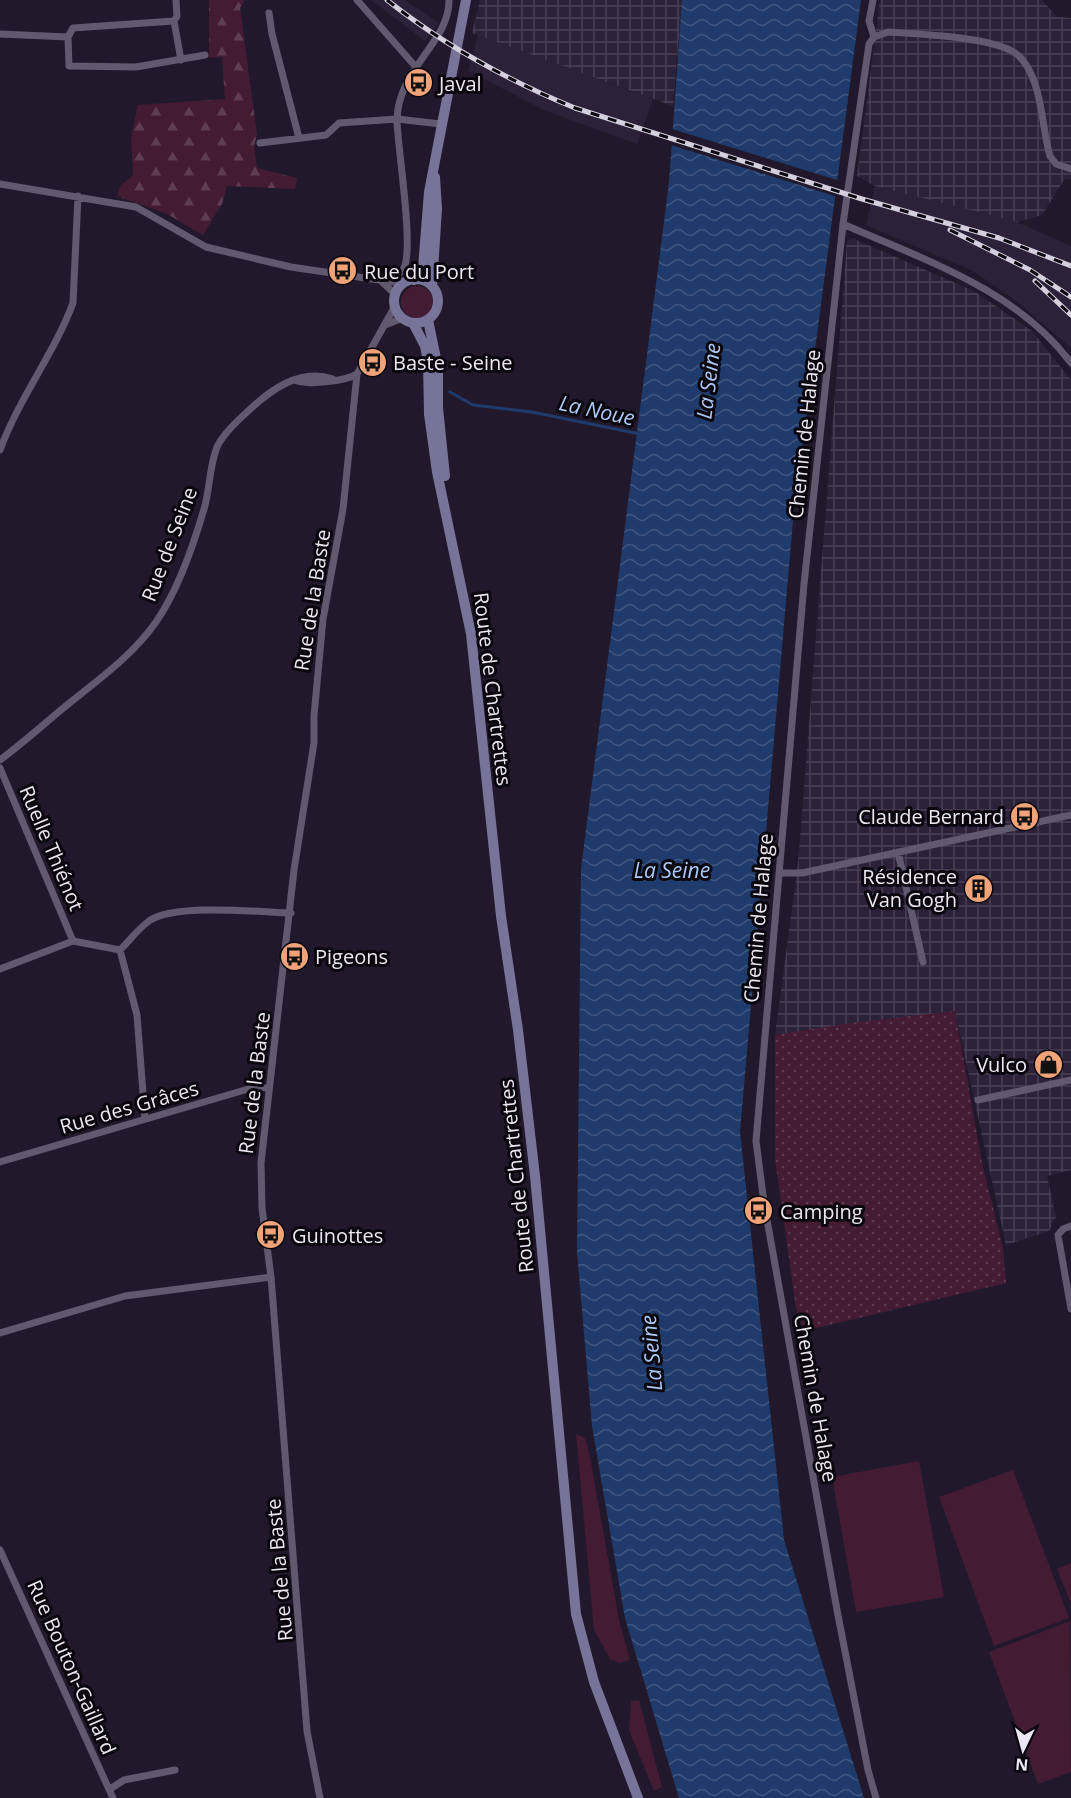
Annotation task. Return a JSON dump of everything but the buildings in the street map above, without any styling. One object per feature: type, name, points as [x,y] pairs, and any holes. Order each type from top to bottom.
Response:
[{"type":"main road","points":[[434,168],[437,209],[432,286],[438,304],[428,320],[408,321],[395,300],[424,262],[427,209],[441,124],[466,0]]},
{"type":"main road","points":[[411,280],[432,286]]},
{"type":"main road","name":"Route de Chartrettes","points":[[428,320],[438,368],[438,408],[453,542]]},
{"type":"main road","name":"Route de Chartrettes","points":[[408,321],[425,346],[428,361],[429,414],[437,472],[471,634],[501,916],[522,1065],[576,1614],[594,1682],[638,1798]]},
{"type":"street","points":[[176,0],[177,16],[174,21],[181,60]]},
{"type":"street","points":[[357,0],[415,66]]},
{"type":"street","points":[[383,281],[405,267],[407,247],[398,119],[400,98],[415,66],[445,22],[450,0]]},
{"type":"street","points":[[873,0],[869,21],[874,37],[888,32],[978,41],[999,45],[1017,54],[1035,82],[1050,156],[1056,164],[1071,170]]},
{"type":"street","points":[[269,13],[272,34],[299,138]]},
{"type":"street","points":[[174,21],[73,28],[68,37],[69,66],[136,68],[206,56]]},
{"type":"street","points":[[0,34],[68,37]]},
{"type":"street","name":"Chemin de Halage","points":[[874,37],[865,57],[843,224],[804,584],[756,1141],[766,1214],[837,1610],[868,1770],[876,1798]]},
{"type":"street","points":[[260,143],[326,135],[339,123],[398,119],[441,124]]},
{"type":"street","points":[[0,184],[136,207],[206,247],[291,267],[383,281],[411,280]]},
{"type":"street","points":[[0,450],[30,384],[67,319],[73,303],[78,196]]},
{"type":"street","points":[[843,224],[967,279],[1002,298],[1034,322],[1071,363]]},
{"type":"street","points":[[357,374],[385,325],[395,300],[383,281]]},
{"type":"street","points":[[385,325],[408,321]]},
{"type":"street","name":"Rue de Seine","points":[[0,760],[115,666],[149,630],[168,603],[205,508],[218,446],[237,422],[270,391],[282,384],[297,381],[304,376],[322,375],[333,379],[357,374]]},
{"type":"street","name":"Rue de la Baste","points":[[320,1798],[307,1731],[271,1277],[262,1208],[261,1163],[268,1088],[291,913],[294,870],[314,743],[314,716],[323,619],[343,509],[357,374]]},
{"type":"street","name":"Ruelle Thiénot","points":[[0,768],[73,941]]},
{"type":"street","points":[[779,873],[802,873],[1071,815]]},
{"type":"street","points":[[898,852],[923,962]]},
{"type":"street","points":[[120,950],[150,920],[164,914],[189,910],[291,913]]},
{"type":"street","points":[[0,969],[73,941],[120,950]]},
{"type":"street","points":[[120,950],[137,1015],[146,1119]]},
{"type":"street","points":[[978,1100],[1071,1080]]},
{"type":"street","name":"Rue des Grâces","points":[[0,1162],[255,1087],[268,1088]]},
{"type":"street","points":[[1071,1226],[1063,1229],[1058,1235],[1071,1309]]},
{"type":"street","points":[[0,1334],[125,1296],[271,1277]]},
{"type":"street","name":"Rue Bouton-Gaillard","points":[[0,1550],[113,1798]]},
{"type":"street","points":[[110,1789],[124,1780],[175,1770]]},
{"type":"shaded area","points":[[371,0],[405,0],[439,23],[425,41]]},
{"type":"shaded area","points":[[480,0],[682,0],[673,106],[472,33]]},
{"type":"shaded area","points":[[880,0],[1042,0],[1057,17],[1071,18],[1071,179],[1064,180],[1042,215],[1017,222],[875,186],[857,176]]},
{"type":"shaded area","points":[[478,35],[653,99],[637,144],[546,111],[468,71]]},
{"type":"shaded area","points":[[875,186],[1017,222],[1071,246],[1071,348],[1016,301],[973,271],[866,225]]},
{"type":"shaded area","points":[[852,238],[974,291],[1032,331],[1071,380],[1071,1170],[1047,1176],[1056,1217],[1049,1231],[1006,1245],[955,1011],[775,1035],[798,864],[847,242]]},
{"type":"green space","points":[[209,0],[245,0],[240,8],[257,135],[254,146],[257,168],[297,178],[295,189],[227,186],[222,204],[203,235],[167,214],[117,196],[121,185],[133,175],[131,138],[138,105],[225,99],[222,57],[209,58]]},
{"type":"green space","points":[[417,286],[428,291],[433,302],[428,313],[417,318],[406,313],[401,302],[406,291]]},
{"type":"green space","points":[[955,1011],[982,1163],[1003,1248],[1006,1283],[804,1331],[796,1308],[775,1159],[775,1035],[851,1023]]},
{"type":"green space","points":[[576,1434],[585,1438],[590,1457],[619,1620],[630,1660],[620,1663],[610,1659],[594,1630]]},
{"type":"green space","points":[[919,1461],[944,1597],[856,1612],[832,1477]]},
{"type":"green space","points":[[1013,1470],[1069,1618],[994,1646],[939,1497]]},
{"type":"green space","points":[[1071,1563],[1071,1604],[1057,1569]]},
{"type":"green space","points":[[1070,1621],[1071,1772],[1038,1784],[989,1652]]},
{"type":"green space","points":[[639,1700],[662,1787],[654,1791],[629,1730],[631,1701]]},
{"type":"water","name":"La Seine","points":[[682,0],[861,0],[794,509],[740,1132],[784,1540],[864,1798],[679,1798],[625,1618],[592,1426],[577,1252],[581,869],[669,183]]},
{"type":"pier","points":[[669,128],[840,181],[838,197],[668,144]]},
{"type":"waterway","name":"La Noue","points":[[450,392],[473,405],[532,412],[640,434]]},
{"type":"railway","points":[[387,0],[431,32],[477,61],[575,108],[862,199],[999,238],[1071,266]]},
{"type":"railway","points":[[950,230],[1030,270],[1071,297]]},
{"type":"railway","points":[[1035,281],[1071,315]]},
{"type":"place","name":"Javal","points":[[418,83]]},
{"type":"place","name":"Rue du Port","points":[[343,271]]},
{"type":"place","name":"Baste - Seine","points":[[372,362]]},
{"type":"place","name":"Claude Bernard","points":[[1025,816]]},
{"type":"place","name":"Résidence Van Gogh","points":[[978,888]]},
{"type":"place","name":"Pigeons","points":[[294,956]]},
{"type":"place","name":"Vulco","points":[[1048,1064]]},
{"type":"place","name":"Camping","points":[[759,1211]]},
{"type":"place","name":"Guinottes","points":[[271,1235]]}]
